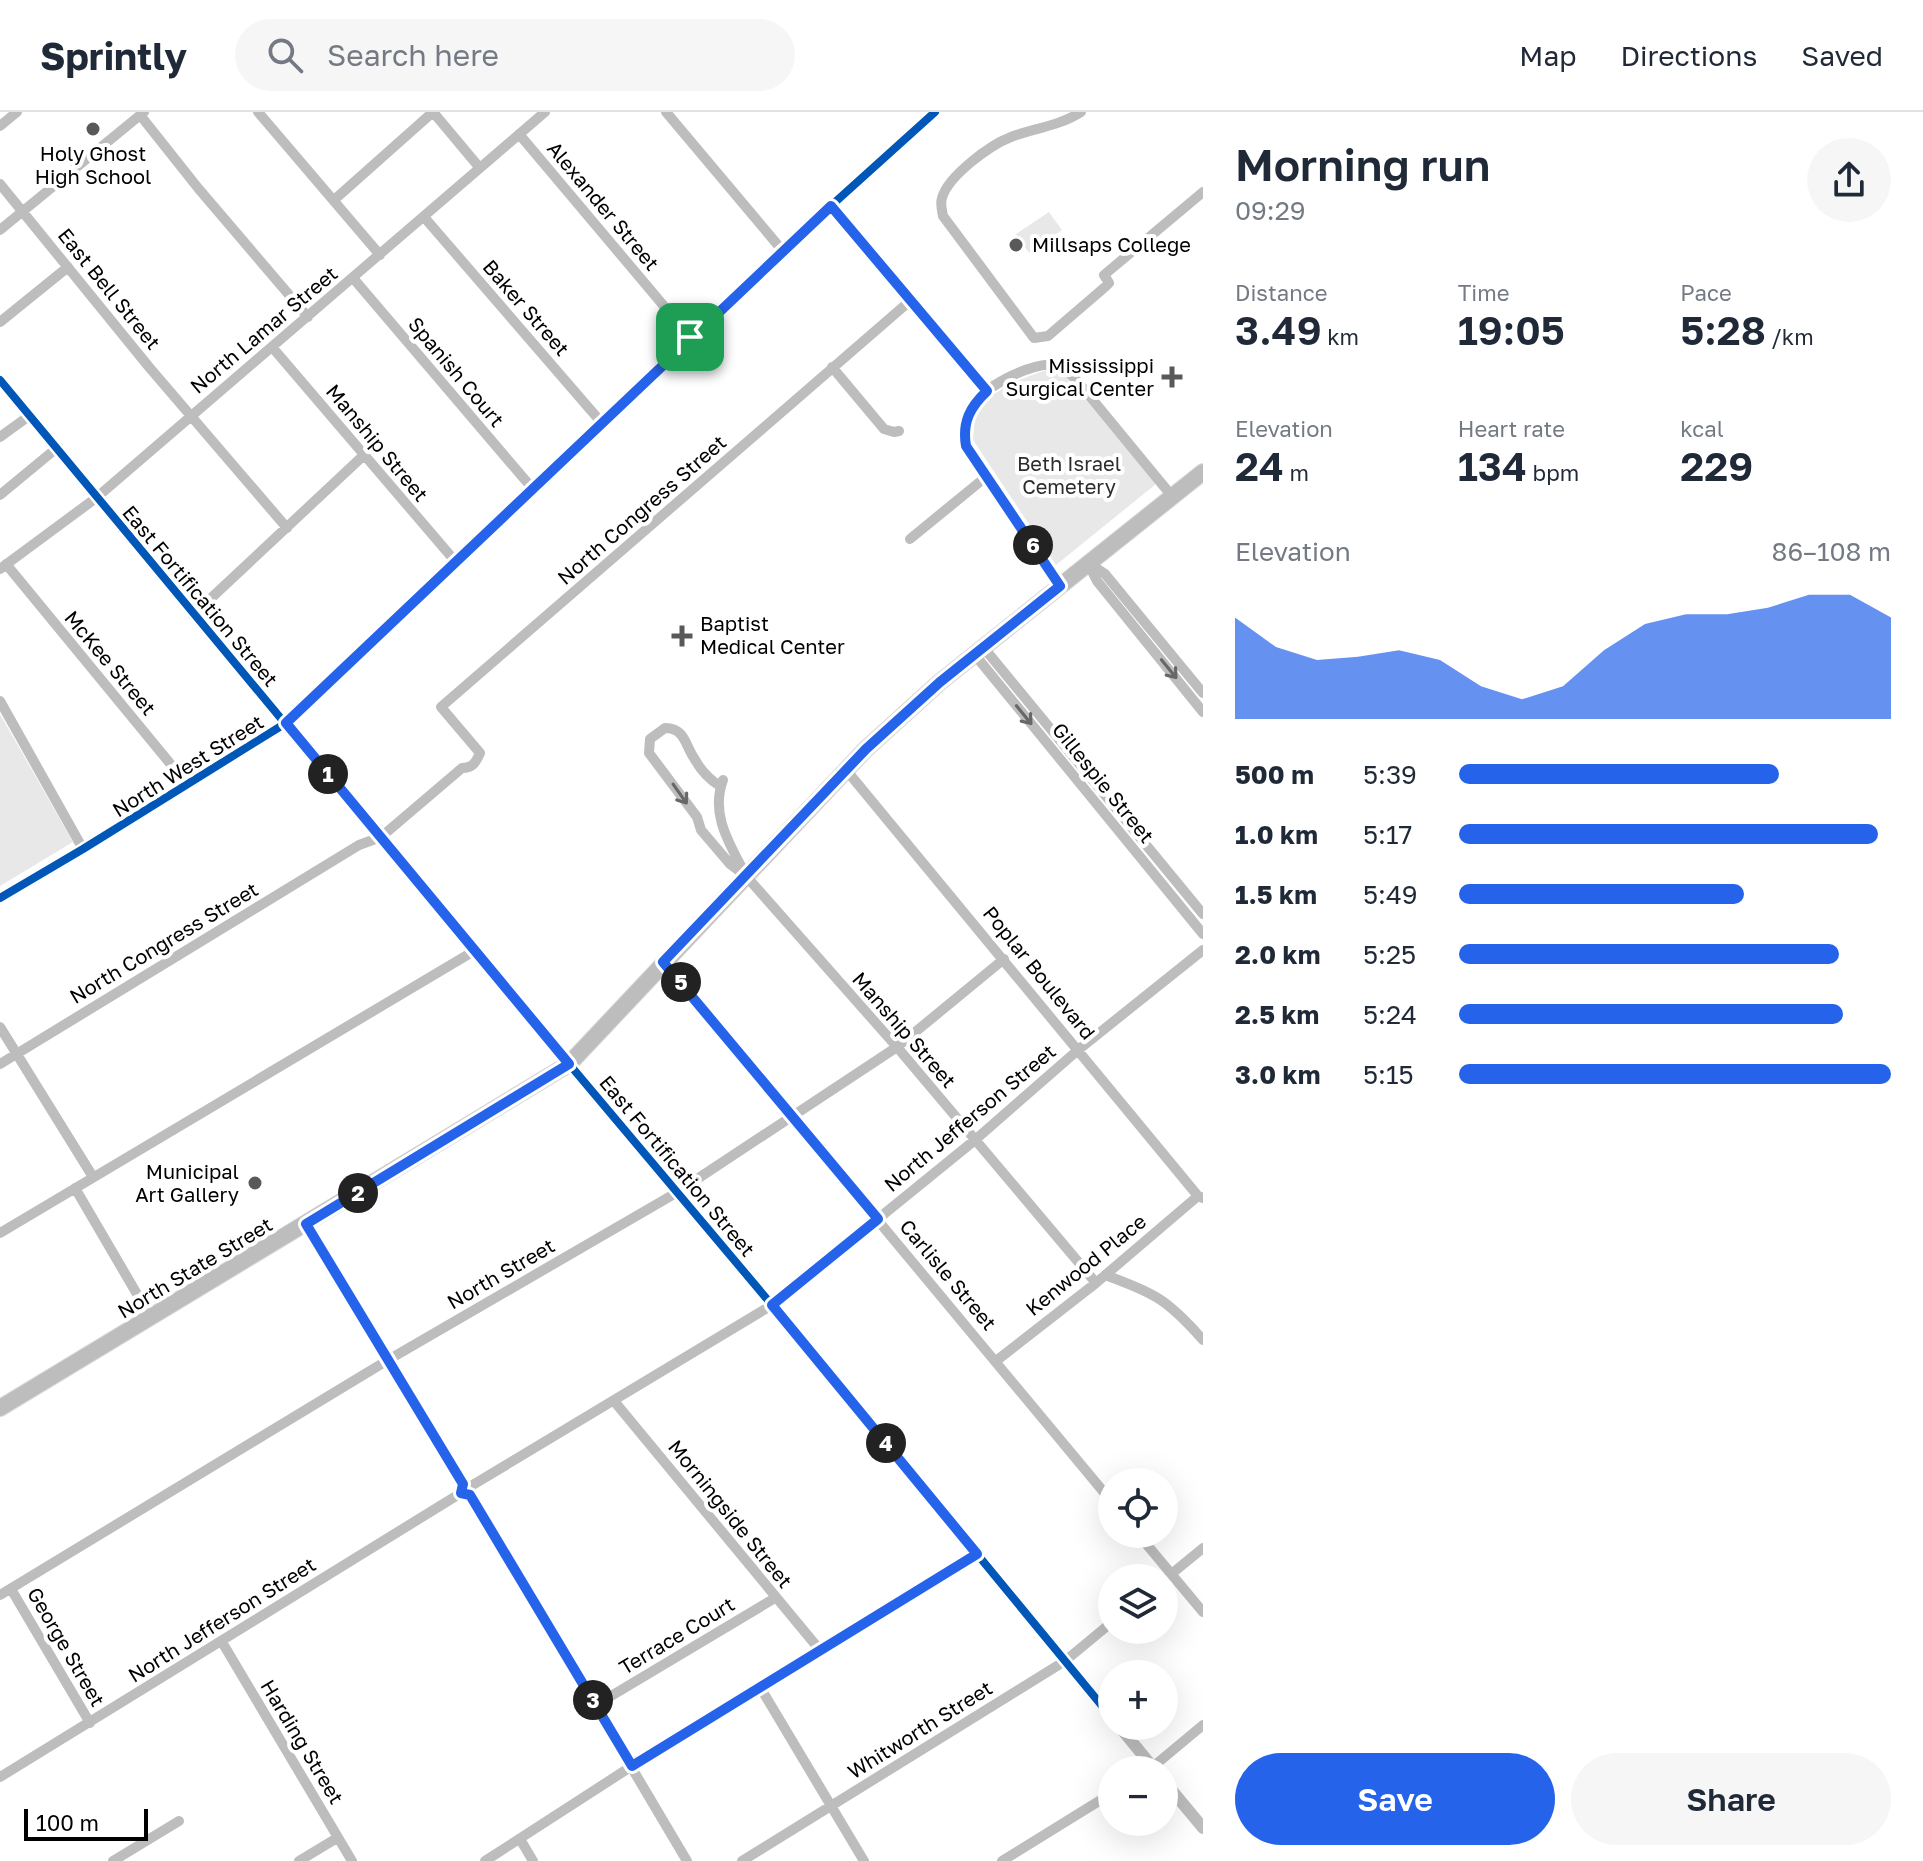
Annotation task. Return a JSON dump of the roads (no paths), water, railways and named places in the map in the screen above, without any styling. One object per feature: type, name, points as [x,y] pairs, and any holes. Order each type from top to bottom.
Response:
[{"type":"main road","name":"North State Street","points":[[0,1408],[569,1064],[892,725],[979,651],[1203,472]]},
{"type":"street","points":[[0,126],[17,112]]},
{"type":"street","points":[[334,200],[433,112],[479,167]]},
{"type":"street","name":"North Lamar Street","points":[[3,567],[96,498],[545,112]]},
{"type":"street","points":[[666,112],[782,250]]},
{"type":"street","points":[[1081,112],[1054,126],[1010,137],[952,179],[941,198],[943,216],[1034,338],[1048,336],[1105,287],[1109,283],[1104,275],[1203,192]]},
{"type":"street","points":[[0,230],[142,113],[198,188],[308,317]]},
{"type":"street","name":"North West Street","points":[[0,898],[286,723],[782,250],[932,113]]},
{"type":"street","points":[[264,114],[380,255]]},
{"type":"street","name":"Alexander Street","points":[[519,134],[690,337]]},
{"type":"street","name":"East Bell Street","points":[[0,184],[190,416],[287,528]]},
{"type":"street","points":[[831,206],[987,391]]},
{"type":"street","name":"Baker Street","points":[[424,217],[601,422]]},
{"type":"street","points":[[0,322],[68,267]]},
{"type":"street","name":"Spanish Court","points":[[353,278],[532,488]]},
{"type":"street","name":"North Congress Street","points":[[0,1064],[359,845],[381,837],[462,768],[469,768],[475,763],[480,753],[441,707],[911,300]]},
{"type":"street","name":"Manship Street","points":[[272,347],[455,561]]},
{"type":"street","points":[[1060,586],[966,446],[966,422],[973,404],[987,391],[1015,375],[1047,364],[1063,367],[1171,495]]},
{"type":"street","points":[[832,367],[884,429],[899,431]]},
{"type":"street","name":"East Fortification Street","points":[[0,380],[193,615],[772,1305],[1098,1701]]},
{"type":"street","points":[[0,437],[29,416]]},
{"type":"street","points":[[0,495],[58,447]]},
{"type":"street","points":[[193,615],[364,455]]},
{"type":"street","points":[[910,539],[987,476]]},
{"type":"street","points":[[1088,563],[1105,574],[1203,693]]},
{"type":"street","points":[[1088,563],[1097,581],[1203,712]]},
{"type":"street","name":"McKee Street","points":[[3,567],[187,784]]},
{"type":"street","name":"Gillespie Street","points":[[979,651],[1203,914]]},
{"type":"street","name":"Gillespie Street","points":[[979,651],[1203,934]]},
{"type":"street","points":[[0,701],[83,849]]},
{"type":"street","name":"Manship Street","points":[[746,876],[723,832],[719,810],[722,783],[713,782],[692,757],[685,738],[677,730],[665,728],[650,739],[649,753],[697,817],[701,830],[730,864],[746,876],[897,1047],[1096,1283]]},
{"type":"street","name":"Poplar Boulevard","points":[[847,771],[1201,1197]]},
{"type":"street","name":"North Jefferson Street","points":[[0,1777],[772,1305],[1203,950]]},
{"type":"street","points":[[0,1233],[474,951]]},
{"type":"street","name":"North Street","points":[[0,1595],[388,1360],[676,1193],[897,1047],[1004,959]]},
{"type":"street","name":"Carlisle Street","points":[[663,962],[1098,1485]]},
{"type":"street","points":[[0,1027],[93,1177]]},
{"type":"street","points":[[75,1188],[151,1318]]},
{"type":"street","name":"Kenwood Place","points":[[996,1361],[1201,1197]]},
{"type":"street","points":[[306,1224],[687,1861]]},
{"type":"street","points":[[1105,1275],[1153,1294],[1174,1308],[1203,1340]]},
{"type":"street","name":"Morningside Street","points":[[614,1401],[819,1649]]},
{"type":"street","points":[[1178,1569],[1203,1548]]},
{"type":"street","points":[[485,1861],[819,1649],[977,1554]]},
{"type":"street","points":[[1178,1587],[1203,1612]]},
{"type":"street","name":"George Street","points":[[11,1589],[90,1723]]},
{"type":"street","name":"Terrace Court","points":[[596,1705],[775,1598]]},
{"type":"street","name":"Whitworth Street","points":[[742,1861],[1065,1661],[1098,1634]]},
{"type":"street","name":"Harding Street","points":[[222,1642],[352,1861]]},
{"type":"street","points":[[760,1687],[864,1861]]},
{"type":"street","points":[[1167,1756],[1203,1725]]},
{"type":"street","points":[[1130,1740],[1142,1756]]},
{"type":"street","points":[[1178,1798],[1203,1828]]},
{"type":"street","points":[[1002,1861],[1098,1802]]},
{"type":"street","points":[[113,1861],[179,1821]]},
{"type":"street","points":[[299,1861],[337,1838]]},
{"type":"street","points":[[520,1839],[533,1861]]},
{"type":"place","name":"Holy Ghost High School","points":[[93,129]]},
{"type":"place","name":"Millsaps College","points":[[1016,245]]},
{"type":"place","name":"Mississippi Surgical Center","points":[[1172,377]]},
{"type":"place","name":"Baptist Medical Center","points":[[682,636]]},
{"type":"place","name":"Municipal Art Gallery","points":[[255,1183]]},
{"type":"park label","name":"Beth Israel Cemetery","points":[[1069,476]]}]
